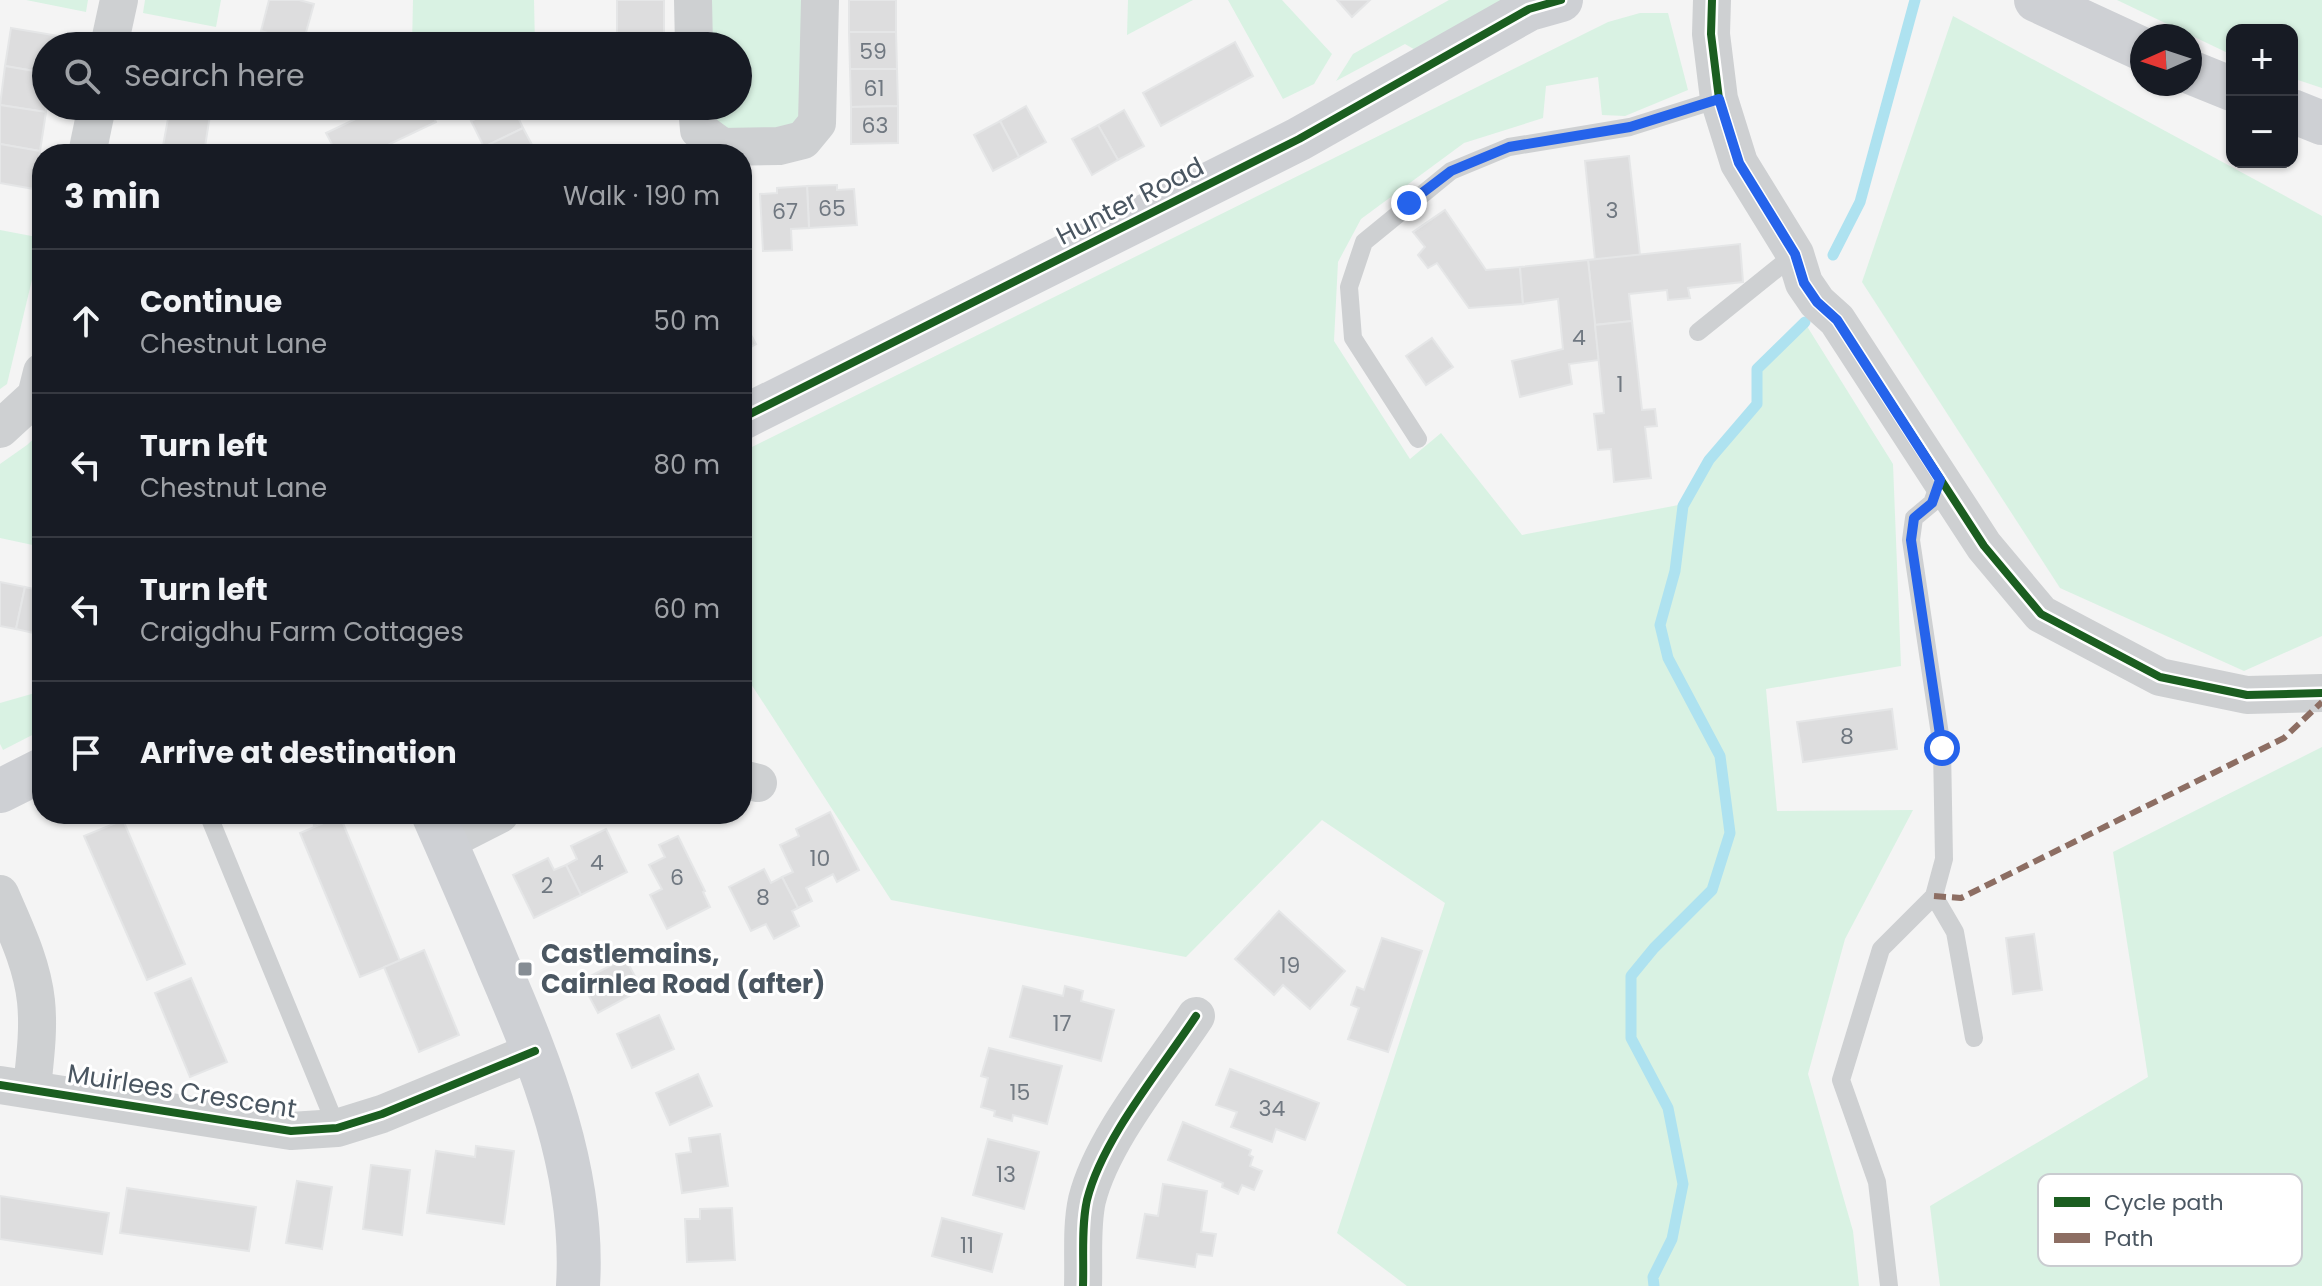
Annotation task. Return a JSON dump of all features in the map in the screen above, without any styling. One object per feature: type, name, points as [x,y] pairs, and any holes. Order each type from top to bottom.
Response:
[{"type":"street","points":[[112,32],[119,0]]},
{"type":"street","points":[[693,0],[694,32]]},
{"type":"street","points":[[752,146],[779,146],[803,140],[817,123],[820,0]]},
{"type":"street","points":[[1691,0],[1712,17],[1719,99],[1739,163],[1795,254],[1804,283],[1817,302],[1837,320],[1984,546],[2041,614],[2160,677],[2247,695],[2322,693]]},
{"type":"street","points":[[2036,0],[2130,43]]},
{"type":"street","name":"Hunter Road","points":[[752,413],[1299,139],[1542,3]]},
{"type":"street","points":[[2202,77],[2226,87]]},
{"type":"street","points":[[2298,113],[2322,123]]},
{"type":"street","points":[[89,144],[94,120]]},
{"type":"street","points":[[698,120],[699,130],[718,144]]},
{"type":"street","points":[[0,429],[32,400]]},
{"type":"street","points":[[0,791],[32,775]]},
{"type":"street","points":[[439,828],[535,1051],[562,1132],[577,1216],[578,1286]]},
{"type":"street","name":"Muirlees Crescent","points":[[0,894],[28,964],[36,1000],[36,1038],[16,1086],[291,1131],[337,1128],[382,1114],[535,1051]]},
{"type":"street","points":[[1083,1286],[1086,1204],[1095,1174],[1109,1145],[1196,1016]]},
{"type":"lane","points":[[1418,439],[1353,338],[1349,287],[1364,242],[1451,171],[1509,147],[1630,127],[1719,99]]},
{"type":"lane","points":[[1698,332],[1795,254]]},
{"type":"lane","points":[[1889,1286],[1877,1182],[1841,1080],[1881,949],[1934,896],[1944,859],[1942,748],[1911,540],[1914,518],[1932,503],[1940,480]]},
{"type":"lane","points":[[212,824],[337,1128]]},
{"type":"lane","points":[[1934,896],[1955,932],[1974,1038]]},
{"type":"green space","points":[[26,0],[88,0],[86,12]]},
{"type":"green space","points":[[145,0],[221,0],[216,27],[143,13]]},
{"type":"green space","points":[[413,0],[534,0],[535,32],[412,32]]},
{"type":"green space","points":[[706,0],[807,0],[800,127],[716,131],[712,120],[752,120],[752,32],[706,32]]},
{"type":"green space","points":[[1128,0],[1193,0],[1127,35]]},
{"type":"green space","points":[[1228,0],[1282,0],[1332,54],[1314,84],[1283,99]]},
{"type":"green space","points":[[1449,0],[1503,0],[1424,55],[1405,44],[1336,81],[1353,54]]},
{"type":"green space","points":[[2117,0],[2322,0],[2322,88],[2298,80],[2298,24],[2226,24],[2226,52],[2202,41],[2202,24],[2167,24]]},
{"type":"green space","points":[[1640,13],[1668,13],[1688,90],[1625,116],[1602,115],[1598,77],[1546,86],[1543,118],[1464,143],[1361,219],[1338,262],[1334,341],[1410,459],[1441,433],[1522,535],[1689,503],[1716,447],[1755,403],[1756,368],[1805,323],[1893,464],[1901,666],[1766,689],[1777,811],[1913,810],[1845,939],[1808,1074],[1853,1231],[1859,1286],[1407,1286],[1337,1233],[1445,903],[1322,820],[1186,957],[891,900],[752,685],[752,447],[1608,22]]},
{"type":"green space","points":[[1953,16],[2226,164],[2226,168],[2233,168],[2322,216],[2322,636],[2244,671],[2060,588],[1862,282]]},
{"type":"green space","points":[[0,230],[32,236],[32,280],[7,384],[0,389]]},
{"type":"green space","points":[[32,440],[32,545],[0,538],[0,464]]},
{"type":"green space","points":[[32,694],[32,735],[3,750],[0,744],[0,703]]},
{"type":"green space","points":[[2322,747],[2322,1286],[1940,1286],[1930,1206],[2148,1077],[2113,852]]},
{"type":"building","points":[[269,0],[299,0],[314,4],[306,32],[261,31]]},
{"type":"building","points":[[617,0],[664,0],[664,32],[617,32]]},
{"type":"building","points":[[849,0],[896,0],[896,32],[849,32]]},
{"type":"building","points":[[1337,0],[1370,0],[1352,17]]},
{"type":"building","points":[[11,28],[35,32],[32,32],[32,71],[5,66]]},
{"type":"building","points":[[849,32],[896,32],[897,69],[850,69]]},
{"type":"building","points":[[1235,42],[1253,76],[1161,126],[1143,93]]},
{"type":"building","points":[[5,66],[32,71],[32,110],[0,105]]},
{"type":"building","points":[[850,69],[897,69],[898,106],[851,107]]},
{"type":"building","points":[[0,105],[32,110],[32,120],[45,120],[41,144],[32,144],[32,150],[0,144]]},
{"type":"building","points":[[898,106],[898,143],[851,144],[851,107]]},
{"type":"building","points":[[1026,106],[1046,142],[1019,157],[1000,121]]},
{"type":"building","points":[[1124,110],[1144,146],[1118,160],[1098,125]]},
{"type":"building","points":[[168,120],[209,120],[205,144],[163,144]]},
{"type":"building","points":[[353,120],[436,122],[390,144],[332,144],[326,133]]},
{"type":"building","points":[[519,120],[523,128],[490,144],[482,144],[471,121]]},
{"type":"building","points":[[1000,121],[1019,157],[993,171],[974,135]]},
{"type":"building","points":[[1098,125],[1118,160],[1092,175],[1072,139]]},
{"type":"building","points":[[523,128],[532,144],[490,144]]},
{"type":"building","points":[[0,144],[32,150],[32,189],[0,183]]},
{"type":"building","points":[[1629,156],[1640,255],[1595,260],[1585,161]]},
{"type":"building","points":[[837,185],[837,190],[854,189],[857,225],[809,228],[807,186]]},
{"type":"building","points":[[807,186],[809,228],[791,229],[792,250],[763,251],[760,194],[777,193],[777,188]]},
{"type":"building","points":[[1445,210],[1486,270],[1520,267],[1523,304],[1469,308],[1437,263],[1428,268],[1418,255],[1425,247],[1413,232]]},
{"type":"building","points":[[1740,244],[1743,282],[1688,288],[1690,298],[1668,300],[1667,290],[1629,294],[1632,321],[1595,325],[1588,260]]},
{"type":"building","points":[[1588,260],[1599,360],[1569,364],[1572,384],[1520,397],[1512,361],[1563,349],[1558,299],[1523,304],[1520,267]]},
{"type":"building","points":[[1632,321],[1642,410],[1655,409],[1657,426],[1645,427],[1651,478],[1614,482],[1611,449],[1598,450],[1594,414],[1604,413],[1595,325]]},
{"type":"building","points":[[1432,338],[1453,367],[1426,385],[1406,356]]},
{"type":"building","points":[[0,582],[25,587],[16,629],[0,626]]},
{"type":"building","points":[[25,587],[32,589],[32,633],[16,629]]},
{"type":"building","points":[[1892,709],[1897,749],[1803,762],[1797,722]]},
{"type":"building","points":[[830,812],[859,870],[837,882],[833,874],[806,888],[812,901],[798,908],[782,877],[793,872],[780,845],[799,836],[796,829]]},
{"type":"building","points":[[113,824],[125,824],[185,964],[147,980],[84,836]]},
{"type":"building","points":[[321,824],[343,824],[400,961],[360,977],[300,833]]},
{"type":"building","points":[[606,829],[627,872],[581,895],[566,865],[577,859],[571,846]]},
{"type":"building","points":[[678,836],[710,907],[667,929],[650,895],[662,889],[649,865],[665,857],[659,845]]},
{"type":"building","points":[[548,858],[554,870],[566,865],[581,895],[534,918],[513,875]]},
{"type":"building","points":[[764,869],[771,883],[782,877],[798,908],[792,911],[799,926],[774,939],[766,924],[751,931],[729,887]]},
{"type":"building","points":[[1279,911],[1345,971],[1310,1009],[1283,985],[1274,995],[1235,959]]},
{"type":"building","points":[[2034,934],[2042,990],[2013,994],[2006,938]]},
{"type":"building","points":[[1382,938],[1422,951],[1388,1052],[1348,1039],[1359,1008],[1351,1005],[1357,987],[1364,990]]},
{"type":"building","points":[[424,950],[459,1035],[419,1052],[384,967]]},
{"type":"building","points":[[625,958],[642,989],[598,1013],[581,981]]},
{"type":"building","points":[[191,978],[227,1062],[190,1077],[155,993]]},
{"type":"building","points":[[1023,986],[1063,996],[1065,986],[1083,991],[1081,1001],[1114,1010],[1101,1061],[1010,1037]]},
{"type":"building","points":[[659,1015],[674,1049],[632,1068],[617,1034]]},
{"type":"building","points":[[989,1048],[1062,1066],[1047,1124],[1013,1115],[1012,1121],[994,1116],[995,1111],[981,1107],[988,1078],[981,1076]]},
{"type":"building","points":[[1230,1069],[1319,1103],[1305,1140],[1276,1129],[1272,1142],[1231,1127],[1237,1112],[1216,1105]]},
{"type":"building","points":[[698,1074],[712,1106],[670,1125],[656,1093]]},
{"type":"building","points":[[1183,1122],[1251,1150],[1249,1155],[1253,1157],[1250,1166],[1262,1171],[1254,1190],[1242,1185],[1238,1194],[1222,1187],[1223,1183],[1168,1160]]},
{"type":"building","points":[[720,1134],[728,1186],[682,1193],[676,1154],[691,1152],[689,1138]]},
{"type":"building","points":[[988,1139],[1039,1152],[1024,1209],[973,1195]]},
{"type":"building","points":[[476,1146],[514,1151],[504,1224],[427,1213],[436,1151],[475,1157]]},
{"type":"building","points":[[371,1165],[410,1170],[402,1235],[363,1229]]},
{"type":"building","points":[[297,1181],[332,1187],[322,1249],[286,1243]]},
{"type":"building","points":[[1163,1184],[1207,1191],[1201,1232],[1216,1234],[1212,1256],[1197,1254],[1195,1267],[1137,1258],[1145,1214],[1158,1216]]},
{"type":"building","points":[[127,1188],[256,1207],[249,1251],[120,1233]]},
{"type":"building","points":[[0,1196],[109,1213],[102,1254],[0,1239]]},
{"type":"building","points":[[732,1208],[735,1260],[687,1262],[685,1219],[700,1219],[700,1209]]},
{"type":"building","points":[[942,1218],[1002,1234],[992,1272],[932,1256]]},
{"type":"waterway","points":[[1833,255],[1860,202],[1915,0]]},
{"type":"waterway","points":[[1654,1286],[1653,1277],[1672,1239],[1683,1184],[1668,1108],[1631,1038],[1631,976],[1654,948],[1712,890],[1730,833],[1720,756],[1668,658],[1660,625],[1675,571],[1683,506],[1709,460],[1757,404],[1757,369],[1805,322]]},
{"type":"marked path","points":[[1934,896],[1961,898],[2284,738],[2322,702]]},
{"type":"cycle path","points":[[752,413],[1299,139],[1529,9],[1561,0]]},
{"type":"cycle path","points":[[1712,0],[1711,34],[1719,99],[1739,163],[1795,254],[1804,283],[1817,302],[1837,320],[1984,546],[2041,614],[2160,677],[2247,695],[2322,693]]},
{"type":"cycle path","points":[[1083,1286],[1087,1200],[1105,1153],[1196,1016]]},
{"type":"cycle path","points":[[0,1085],[291,1131],[337,1128],[382,1114],[535,1051]]},
{"type":"place","name":"Castlemains, Cairnlea Road (after)","points":[[525,969]]},
{"type":"route","points":[[1409,203],[1451,171],[1509,147],[1630,127],[1719,99],[1739,163],[1795,254],[1804,283],[1817,302],[1837,320],[1940,480],[1932,503],[1914,518],[1911,540],[1942,748]]}]
